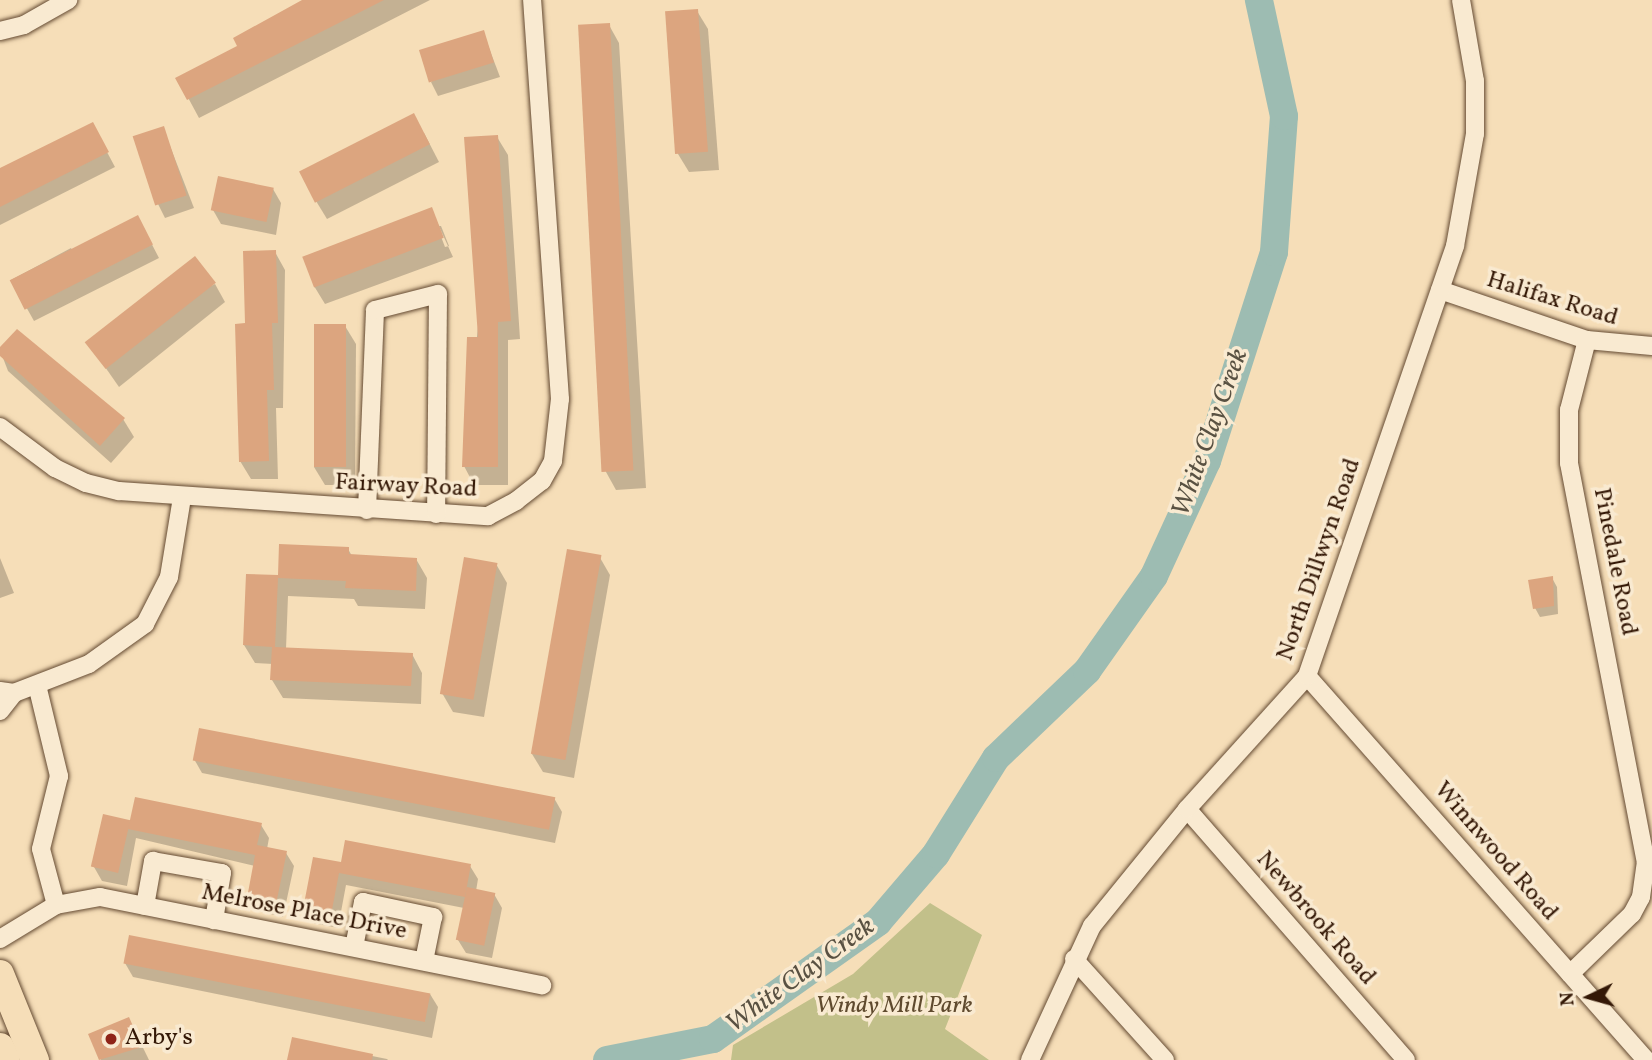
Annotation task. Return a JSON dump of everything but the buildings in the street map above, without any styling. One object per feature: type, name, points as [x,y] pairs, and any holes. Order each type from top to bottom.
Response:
[{"type":"main road","points":[[0,974],[35,1060]]},
{"type":"main road","points":[[0,1047],[6,1060]]},
{"type":"street","points":[[0,31],[24,24],[68,0]]},
{"type":"street","name":"Fairway Road","points":[[0,426],[55,468],[86,483],[182,498],[488,516],[516,501],[542,481],[559,434],[560,399],[532,0]]},
{"type":"street","name":"North Dillwyn Road","points":[[1030,1060],[1074,959],[1092,926],[1187,809],[1307,676],[1455,246],[1475,134],[1475,80],[1461,0]]},
{"type":"street","name":"Halifax Road","points":[[1440,290],[1587,340],[1652,346]]},
{"type":"street","points":[[367,510],[375,310],[438,294],[436,514]]},
{"type":"street","name":"Pinedale Road","points":[[1570,974],[1632,914],[1641,897],[1646,863],[1569,463],[1569,410],[1587,340]]},
{"type":"street","points":[[0,711],[7,692],[37,685],[106,655],[145,624],[169,577],[182,498]]},
{"type":"street","name":"Winnwood Road","points":[[1307,676],[1646,1060]]},
{"type":"street","points":[[37,685],[59,776],[41,849],[56,905]]},
{"type":"street","name":"Newbrook Road","points":[[1187,809],[1406,1060]]},
{"type":"street","points":[[145,906],[153,861],[222,873],[214,920]]},
{"type":"street","name":"Melrose Place Drive","points":[[0,939],[56,905],[100,897],[542,985]]},
{"type":"street","points":[[354,947],[363,902],[433,917],[424,961]]},
{"type":"street","points":[[1074,959],[1165,1060]]},
{"type":"green space","name":"Windy Mill Park","points":[[930,903],[982,935],[945,1029],[989,1060],[731,1060],[733,1045],[853,974]]},
{"type":"waterway","name":"White Clay Creek","points":[[607,1060],[713,1039],[878,922],[936,854],[996,758],[1087,671],[1154,576],[1207,461],[1274,252],[1284,116],[1259,0]]},
{"type":"place","name":"Arby's","points":[[111,1039]]}]
